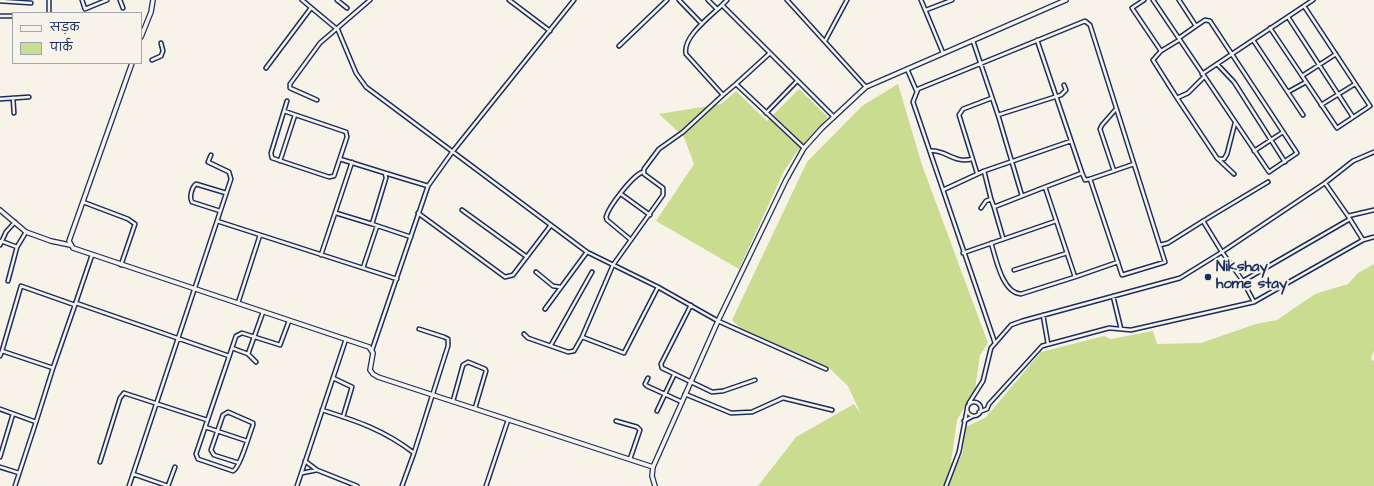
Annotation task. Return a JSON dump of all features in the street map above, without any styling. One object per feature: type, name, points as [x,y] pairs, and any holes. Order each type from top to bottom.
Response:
[{"type":"street","points":[[49,0],[49,12]]},
{"type":"street","points":[[82,0],[85,8],[106,0]]},
{"type":"street","points":[[94,0],[95,5]]},
{"type":"street","points":[[120,0],[123,8]]},
{"type":"street","points":[[142,34],[150,12],[152,0]]},
{"type":"street","points":[[302,0],[336,28],[356,73],[366,87],[587,252],[691,305],[718,321],[826,369]]},
{"type":"street","points":[[337,0],[347,8]]},
{"type":"street","points":[[317,100],[290,88],[290,84],[315,48],[336,28],[370,0]]},
{"type":"street","points":[[509,0],[550,31]]},
{"type":"street","points":[[574,0],[453,151],[428,186],[372,350],[370,370],[373,374],[653,467]]},
{"type":"street","points":[[619,46],[667,0]]},
{"type":"street","points":[[679,0],[702,24]]},
{"type":"street","points":[[708,0],[717,10]]},
{"type":"street","points":[[723,95],[686,54],[685,44],[702,24],[727,0]]},
{"type":"street","points":[[787,0],[866,87]]},
{"type":"street","points":[[825,41],[847,0]]},
{"type":"street","points":[[921,0],[944,54]]},
{"type":"street","points":[[926,10],[952,0]]},
{"type":"street","points":[[655,486],[652,476],[653,467],[685,394],[718,321],[786,180],[804,148],[866,87],[1066,0]]},
{"type":"street","points":[[1144,0],[1132,8],[1161,51]]},
{"type":"street","points":[[1153,0],[1179,39],[1203,76],[1268,172],[1297,153],[1210,21],[1205,20],[1179,39],[1161,51],[1154,58],[1153,62],[1217,158],[1234,174]]},
{"type":"street","points":[[1179,0],[1196,26]]},
{"type":"street","points":[[1177,98],[1188,93],[1203,76],[1217,64],[1312,0]]},
{"type":"street","points":[[0,1],[31,3]]},
{"type":"street","points":[[722,5],[834,117]]},
{"type":"street","points":[[1270,28],[1337,128],[1370,106],[1304,6]]},
{"type":"street","points":[[266,68],[311,8]]},
{"type":"street","points":[[0,16],[12,16]]},
{"type":"street","points":[[1288,17],[1353,117]]},
{"type":"street","points":[[994,344],[913,102],[917,92],[921,88],[1078,23],[1087,21],[1165,262],[1122,275],[1090,180]]},
{"type":"street","points":[[1037,40],[1085,180],[1090,180],[1134,164]]},
{"type":"street","points":[[1253,40],[1303,115]]},
{"type":"street","points":[[973,41],[998,115],[1022,196]]},
{"type":"street","points":[[152,60],[161,56],[163,51],[161,44]]},
{"type":"street","points":[[631,240],[607,220],[606,217],[621,193],[637,174],[643,172],[659,149],[683,132],[770,53]]},
{"type":"street","points":[[1302,76],[1336,54]]},
{"type":"street","points":[[70,245],[69,242],[82,202],[132,64]]},
{"type":"street","points":[[1217,64],[1234,82],[1285,162]]},
{"type":"street","points":[[907,69],[917,92]]},
{"type":"street","points":[[766,113],[797,81]]},
{"type":"street","points":[[1288,92],[1306,82]]},
{"type":"street","points":[[736,84],[804,148]]},
{"type":"street","points":[[1321,105],[1355,84]]},
{"type":"street","points":[[998,115],[1056,96],[1065,91],[1064,85]]},
{"type":"street","points":[[0,99],[29,97]]},
{"type":"street","points":[[13,98],[14,113]]},
{"type":"street","points":[[977,173],[959,114],[963,109],[992,98]]},
{"type":"street","points":[[284,111],[346,132],[347,138],[335,174],[332,177],[272,158],[270,153],[287,101]]},
{"type":"street","points":[[1114,171],[1100,129],[1116,108]]},
{"type":"street","points":[[280,161],[295,115]]},
{"type":"street","points":[[1217,158],[1222,160],[1227,154],[1235,123]]},
{"type":"street","points":[[1254,151],[1282,132]]},
{"type":"street","points":[[943,190],[977,173],[1071,141]]},
{"type":"street","points":[[930,151],[934,151],[957,160],[972,159]]},
{"type":"street","points":[[946,486],[959,452],[964,421],[969,404],[983,380],[988,354],[994,344],[1011,325],[1016,322],[1180,278],[1222,252],[1325,183],[1353,161],[1374,152]]},
{"type":"street","points":[[129,486],[179,338],[231,175],[208,162],[212,155]]},
{"type":"street","points":[[340,158],[428,186]]},
{"type":"street","points":[[321,255],[352,162]]},
{"type":"street","points":[[984,171],[1003,238]]},
{"type":"street","points":[[524,334],[528,338],[551,345],[561,350],[570,352],[574,350],[582,336],[614,265],[650,215],[665,191],[643,172]]},
{"type":"street","points":[[372,224],[386,178],[385,173]]},
{"type":"street","points":[[994,207],[1082,173]]},
{"type":"street","points":[[1160,245],[1168,243],[1268,182]]},
{"type":"street","points":[[1325,183],[1363,240]]},
{"type":"street","points":[[220,211],[192,202],[190,198],[196,184],[226,193]]},
{"type":"street","points":[[1045,187],[1075,277]]},
{"type":"street","points":[[621,193],[650,215]]},
{"type":"street","points":[[981,208],[986,201],[991,198]]},
{"type":"street","points":[[82,202],[128,219],[135,224],[121,265]]},
{"type":"street","points":[[0,210],[26,232],[51,242],[70,245],[73,248],[92,255],[194,290],[346,338],[372,350]]},
{"type":"street","points":[[462,210],[527,257]]},
{"type":"street","points":[[1243,281],[1349,218],[1374,210]]},
{"type":"street","points":[[336,213],[411,237]]},
{"type":"street","points":[[418,213],[505,277],[514,275],[551,226]]},
{"type":"street","points":[[216,221],[397,280]]},
{"type":"street","points":[[963,253],[991,242],[1056,221]]},
{"type":"street","points":[[0,245],[6,232],[15,222]]},
{"type":"street","points":[[1203,222],[1243,281],[1254,302]]},
{"type":"street","points":[[363,268],[377,226]]},
{"type":"street","points":[[8,281],[17,247],[26,232]]},
{"type":"street","points":[[238,304],[260,235]]},
{"type":"street","points":[[964,421],[973,415],[985,411],[989,404],[1038,350],[1048,344],[1109,328],[1131,330],[1254,302],[1363,240],[1374,237]]},
{"type":"street","points":[[1,241],[17,247]]},
{"type":"street","points":[[991,242],[1006,285],[1013,293],[1021,294],[1118,262]]},
{"type":"street","points":[[545,309],[587,252]]},
{"type":"street","points":[[1014,270],[1067,253]]},
{"type":"street","points":[[15,486],[53,368],[92,255]]},
{"type":"street","points":[[536,272],[553,286],[561,287]]},
{"type":"street","points":[[551,345],[592,272]]},
{"type":"street","points":[[0,356],[21,286],[229,356]]},
{"type":"street","points":[[582,336],[624,352],[658,288]]},
{"type":"street","points":[[1113,296],[1121,328]]},
{"type":"street","points":[[691,305],[661,364],[662,368],[690,383],[716,392],[755,380]]},
{"type":"street","points":[[248,354],[263,312]]},
{"type":"street","points":[[1044,315],[1048,344]]},
{"type":"street","points":[[239,463],[212,453],[211,450],[223,415],[228,412],[253,423],[247,441],[239,463],[236,470],[233,471],[196,457],[229,356],[238,334],[280,345],[289,321]]},
{"type":"street","points":[[402,486],[449,342],[444,337],[419,329]]},
{"type":"street","points":[[297,486],[346,338]]},
{"type":"street","points":[[232,348],[248,354],[256,362]]},
{"type":"street","points":[[2,351],[53,368]]},
{"type":"street","points":[[454,401],[463,365],[468,362],[485,369],[486,371],[474,408]]},
{"type":"street","points":[[657,411],[674,375]]},
{"type":"street","points":[[333,378],[352,387],[343,417]]},
{"type":"street","points":[[648,378],[646,385],[682,402]]},
{"type":"street","points":[[100,462],[121,395],[126,392],[207,420]]},
{"type":"street","points":[[976,393],[976,402],[980,406],[980,412]]},
{"type":"street","points":[[685,394],[730,412],[752,412],[783,398],[832,410]]},
{"type":"street","points":[[969,404],[976,402]]},
{"type":"street","points":[[980,406],[989,404]]},
{"type":"street","points":[[0,409],[36,422]]},
{"type":"street","points":[[322,410],[381,431],[414,453]]},
{"type":"street","points":[[967,410],[973,415]]},
{"type":"street","points":[[0,457],[13,414]]},
{"type":"street","points":[[486,486],[508,419]]},
{"type":"street","points":[[616,421],[637,427],[640,430],[630,459]]},
{"type":"street","points":[[205,427],[247,441]]},
{"type":"street","points":[[305,461],[317,470],[357,486]]},
{"type":"street","points":[[0,467],[19,473]]},
{"type":"street","points":[[133,474],[168,486],[175,467]]},
{"type":"street","points":[[301,474],[317,470]]},
{"type":"green space","points":[[898,84],[922,165],[988,343],[980,355],[975,389],[957,420],[951,462],[956,465],[962,455],[966,427],[986,417],[1041,352],[1104,336],[1111,339],[1153,331],[1157,344],[1201,343],[1256,324],[1277,320],[1315,294],[1348,284],[1358,273],[1374,264],[1374,350],[1371,358],[1374,362],[1374,486],[758,486],[796,437],[854,404],[861,414],[848,386],[828,367],[740,328],[732,320],[807,162],[862,106]]},
{"type":"green space","points":[[799,89],[828,117],[796,153],[784,171],[739,269],[656,221],[694,164],[684,137],[659,114],[721,104],[736,91],[767,121]]},
{"type":"place","name":"Nikshay home stay","points":[[1208,277]]}]
